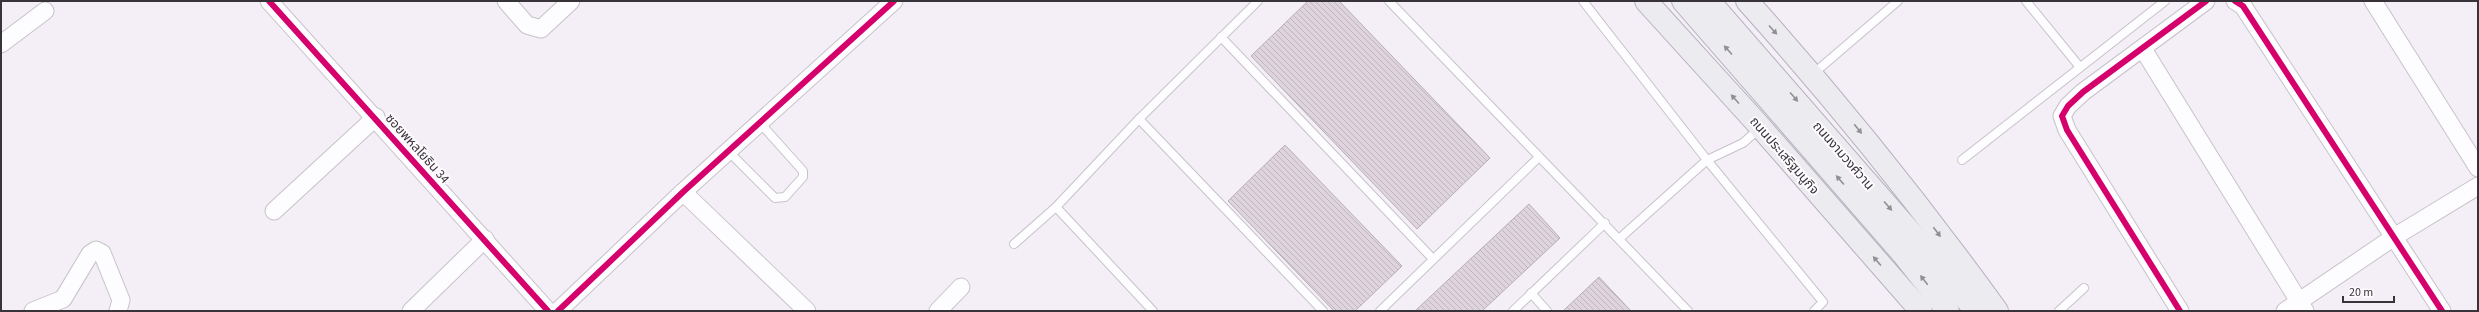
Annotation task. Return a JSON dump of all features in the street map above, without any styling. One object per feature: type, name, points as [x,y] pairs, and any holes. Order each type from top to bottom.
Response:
[{"type":"main road","name":"ถนนประเสริฐมนูกิจ","points":[[1646,1],[1761,128],[1921,311]]},
{"type":"main road","name":"ถนนงามวงศ์วาน","points":[[1683,1],[1903,254],[1948,311]]},
{"type":"main road","name":"ถนนงามวงศ์วาน","points":[[1709,1],[1926,250],[1976,311]]},
{"type":"main road","points":[[1747,1],[1814,74],[1898,179],[1997,311]]},
{"type":"street","name":"ซอยพหลโยธิน 34","points":[[269,1],[376,117],[548,311]]},
{"type":"street","points":[[506,1],[527,24],[541,29],[571,1]]},
{"type":"street","points":[[558,311],[683,192],[894,1]]},
{"type":"street","points":[[2180,311],[2067,130],[2062,116],[2068,106],[2083,92],[2206,1]]},
{"type":"street","points":[[2235,1],[2243,6],[2442,311]]},
{"type":"street","points":[[2373,1],[2478,168]]},
{"type":"street","points":[[1,44],[45,11]]},
{"type":"street","points":[[2143,49],[2302,307]]},
{"type":"street","points":[[274,211],[376,117]]},
{"type":"street","points":[[2285,311],[2302,307],[2394,237],[2478,186]]},
{"type":"street","points":[[683,192],[807,311]]},
{"type":"street","points":[[411,311],[485,239]]},
{"type":"street","points":[[32,311],[63,299],[90,254],[96,250],[102,252],[121,300],[118,311]]},
{"type":"street","points":[[938,311],[961,287]]},
{"type":"lane","points":[[1014,244],[1056,207],[1139,119],[1258,1]]},
{"type":"lane","points":[[1389,1],[1538,158],[1605,223],[1688,311]]},
{"type":"lane","points":[[1583,1],[1707,160],[1823,302],[1814,311]]},
{"type":"lane","points":[[1814,74],[1898,1]]},
{"type":"lane","points":[[2026,1],[2079,66]]},
{"type":"lane","points":[[1962,160],[2079,66],[2165,1]]},
{"type":"lane","points":[[1221,37],[1433,258]]},
{"type":"lane","points":[[1139,119],[1323,311]]},
{"type":"lane","points":[[728,151],[775,198],[784,197],[803,177],[803,171],[801,166],[760,123]]},
{"type":"lane","points":[[1619,239],[1707,160],[1743,143],[1761,128]]},
{"type":"lane","points":[[1380,311],[1433,258],[1538,158]]},
{"type":"lane","points":[[1056,207],[1153,311]]},
{"type":"lane","points":[[1513,311],[1605,223]]},
{"type":"lane","points":[[2059,311],[2084,288]]},
{"type":"lane","points":[[1532,294],[1547,311]]},
{"type":"building","points":[[1308,1],[1339,1],[1490,158],[1417,229],[1251,56]]},
{"type":"building","points":[[1285,145],[1402,266],[1355,311],[1334,311],[1228,201]]},
{"type":"building","points":[[1529,204],[1560,238],[1482,311],[1415,311]]},
{"type":"building","points":[[1599,277],[1631,311],[1563,311]]},
{"type":"cycle path","points":[[269,1],[548,311]]},
{"type":"cycle path","points":[[558,311],[683,192],[894,1]]},
{"type":"cycle path","points":[[2180,311],[2067,130],[2062,116],[2068,106],[2083,92],[2206,1]]},
{"type":"cycle path","points":[[2235,1],[2243,6],[2442,311]]}]
